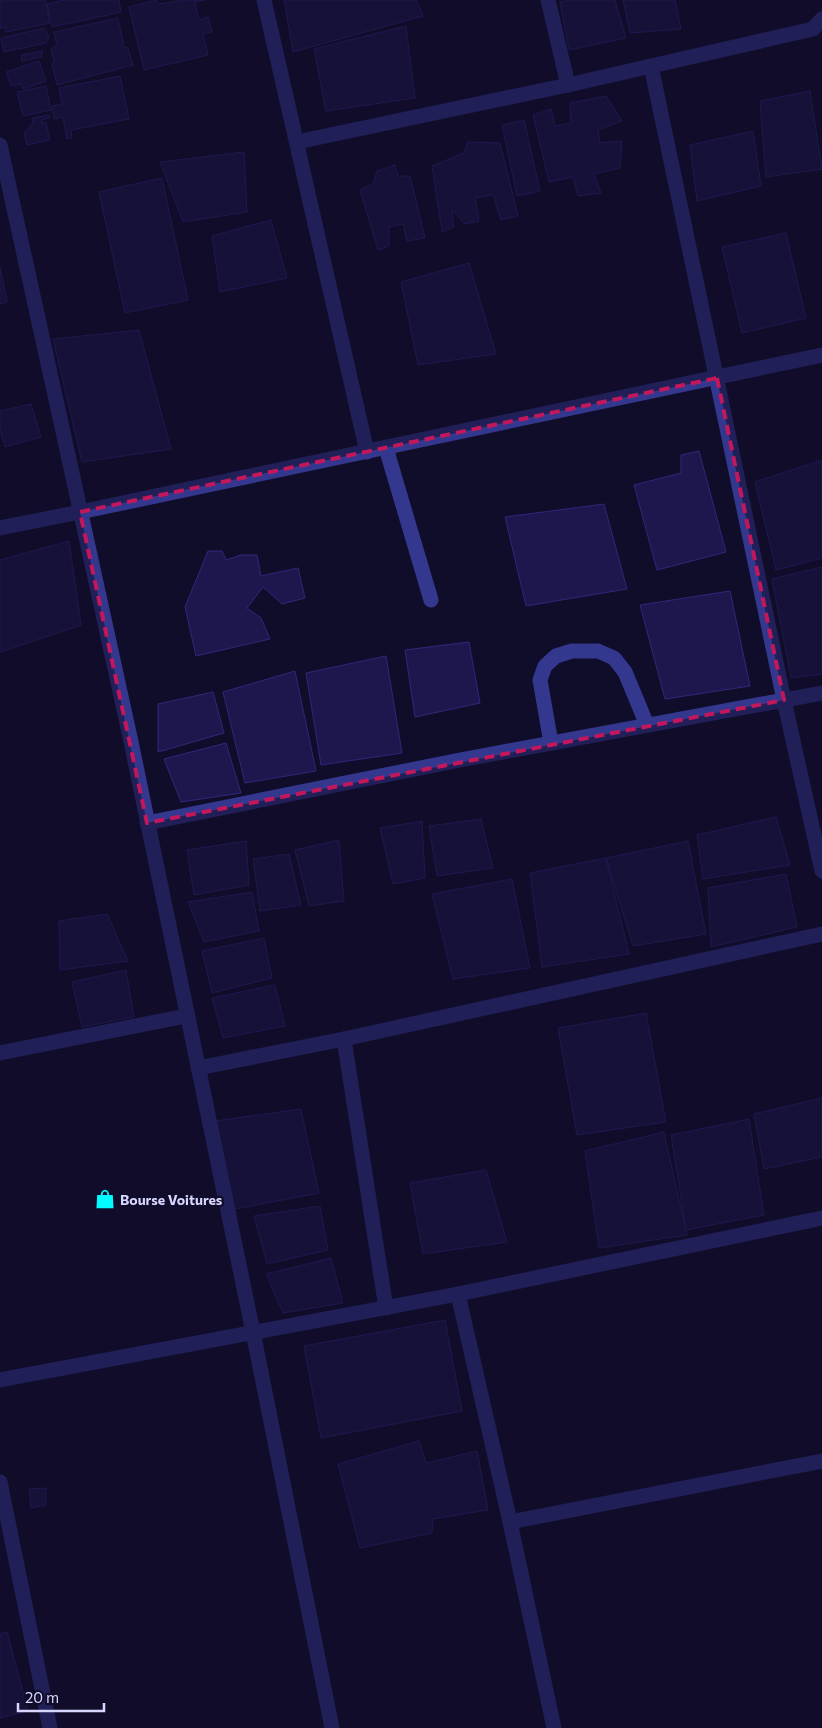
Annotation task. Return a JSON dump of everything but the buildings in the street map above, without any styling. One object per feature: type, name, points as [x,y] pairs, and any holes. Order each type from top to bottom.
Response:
[{"type":"street","points":[[264,0],[367,452]]},
{"type":"street","points":[[548,0],[568,85]]},
{"type":"street","points":[[297,142],[568,85],[819,26]]},
{"type":"street","points":[[651,66],[784,700],[822,871]]},
{"type":"street","points":[[0,145],[147,823],[253,1332],[332,1728]]},
{"type":"street","points":[[0,528],[822,355]]},
{"type":"street","points":[[386,448],[430,600]]},
{"type":"street","points":[[551,743],[540,680],[546,666],[556,656],[572,651],[598,651],[614,658],[625,672],[647,725]]},
{"type":"street","points":[[147,823],[460,760],[822,693]]},
{"type":"street","points":[[198,1068],[344,1039],[822,934]]},
{"type":"street","points":[[0,1053],[186,1016]]},
{"type":"street","points":[[344,1039],[386,1308]]},
{"type":"street","points":[[0,1380],[458,1294],[822,1218]]},
{"type":"street","points":[[458,1294],[510,1522],[554,1728]]},
{"type":"street","points":[[510,1522],[822,1461]]},
{"type":"street","points":[[0,1482],[50,1728]]},
{"type":"highlighted area","points":[[717,378],[784,700],[147,823],[80,512]]},
{"type":"place","name":"Bourse Voitures","points":[[105,1199]]}]
